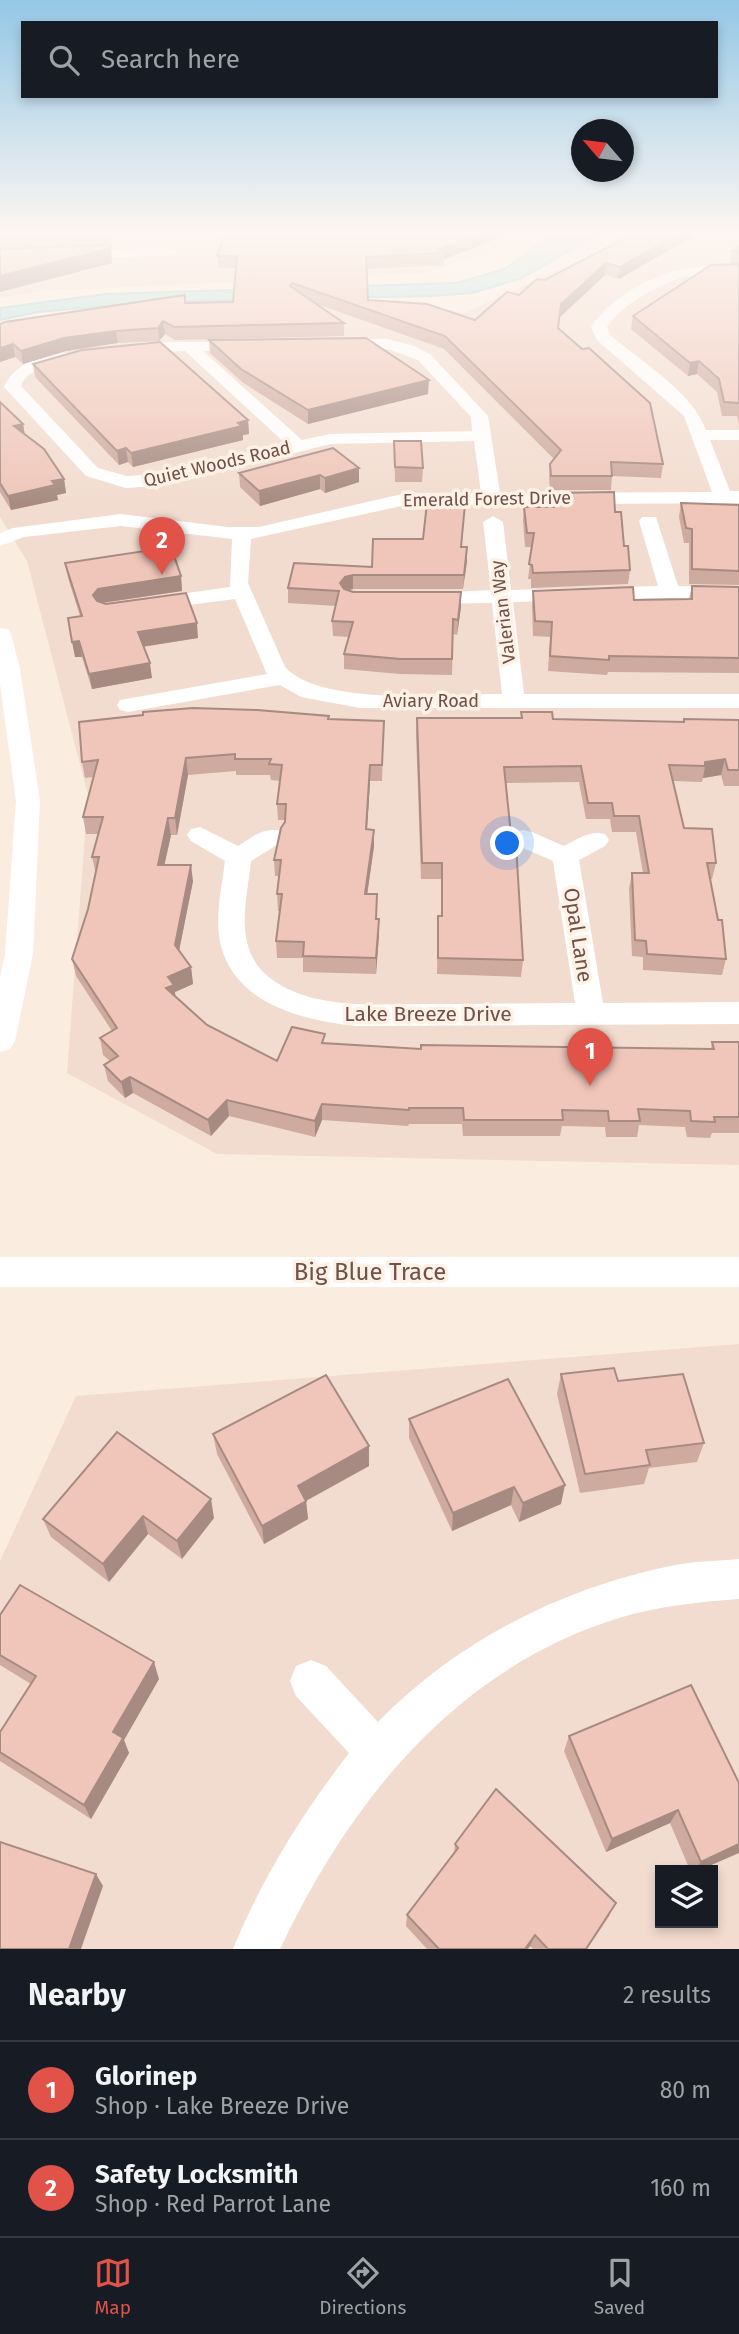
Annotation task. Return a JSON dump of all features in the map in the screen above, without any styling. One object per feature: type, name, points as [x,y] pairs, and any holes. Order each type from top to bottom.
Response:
[{"type":"street","points":[[602,323],[599,327],[603,337],[687,408],[731,497]]},
{"type":"street","points":[[323,344],[376,343],[417,353],[479,416],[491,498]]},
{"type":"street","points":[[108,352],[146,346],[269,345]]},
{"type":"street","points":[[189,346],[298,446]]},
{"type":"street","name":"Quiet Woods Road","points":[[82,356],[33,366],[17,375],[12,387],[92,472],[101,477],[126,482],[156,481],[343,437],[483,436]]},
{"type":"street","points":[[700,435],[739,435]]},
{"type":"street","name":"Emerald Forest Drive","points":[[0,540],[20,532],[121,520],[242,534],[274,531],[392,500],[731,497]]},
{"type":"street","points":[[649,521],[670,592]]},
{"type":"street","name":"Valerian Way","points":[[493,522],[514,701]]},
{"type":"street","name":"Emerald Forest Drive","points":[[0,550],[34,550],[142,533],[198,530]]},
{"type":"street","name":"Aviary Road","points":[[242,534],[238,583],[269,660],[284,678],[309,692],[342,700],[739,701]]},
{"type":"street","points":[[135,607],[241,592]]},
{"type":"street","points":[[406,598],[670,592],[739,594]]},
{"type":"street","points":[[0,634],[9,669],[28,801],[19,954],[0,1041]]},
{"type":"street","points":[[128,705],[284,678]]},
{"type":"street","points":[[200,835],[238,857],[271,837]]},
{"type":"street","points":[[523,838],[565,856],[596,840]]},
{"type":"street","name":"Opal Lane","points":[[565,856],[591,1014]]},
{"type":"street","name":"Lake Breeze Drive","points":[[238,857],[232,923],[237,953],[257,981],[290,1002],[332,1013],[356,1015],[739,1013]]},
{"type":"street","name":"Big Blue Trace","points":[[0,1272],[739,1272]]},
{"type":"street","points":[[256,1949],[283,1891],[331,1812],[379,1754],[431,1701],[493,1655],[557,1620],[624,1596],[694,1582],[739,1579]]},
{"type":"street","points":[[312,1681],[379,1754]]},
{"type":"shaded area","points":[[26,323],[739,323],[739,1165],[217,1154],[67,1073],[88,795],[27,561],[0,517],[0,330]]},
{"type":"shaded area","points":[[739,1344],[739,1949],[0,1949],[0,1561],[76,1396]]},
{"type":"building","points":[[162,323],[158,328],[64,338],[21,351],[13,344],[0,348],[0,324]]},
{"type":"building","points":[[167,323],[344,323],[174,327]]},
{"type":"building","points":[[407,323],[559,323],[558,328],[582,349],[589,348],[650,403],[663,464],[611,462],[612,476],[551,476],[550,464],[561,450],[445,336]]},
{"type":"building","points":[[641,323],[739,323],[739,403],[724,402],[719,379],[699,361],[690,363]]},
{"type":"building","points":[[366,338],[429,380],[308,410],[241,369],[209,340]]},
{"type":"building","points":[[160,342],[248,420],[238,423],[242,426],[131,453],[126,448],[117,451],[33,364],[82,350]]},
{"type":"building","points":[[0,402],[23,424],[14,426],[44,449],[64,479],[52,481],[55,485],[8,496],[0,483]]},
{"type":"building","points":[[394,441],[421,441],[423,468],[395,467]]},
{"type":"building","points":[[333,448],[359,468],[325,478],[320,475],[259,491],[239,473]]},
{"type":"building","points":[[614,492],[615,512],[621,512],[624,546],[628,546],[630,570],[533,573],[532,565],[529,564],[534,533],[527,533],[524,507],[554,507],[553,493]]},
{"type":"building","points":[[427,503],[465,504],[461,547],[467,547],[464,575],[353,575],[345,577],[340,583],[344,589],[353,592],[461,592],[458,620],[453,619],[452,659],[401,659],[344,654],[353,622],[332,621],[339,591],[288,588],[294,563],[372,567],[373,539],[423,539]]},
{"type":"building","points":[[681,503],[739,505],[739,571],[692,569],[692,529],[686,528]]},
{"type":"building","points":[[171,547],[181,576],[98,589],[93,595],[97,601],[106,604],[186,593],[197,623],[138,632],[150,663],[89,674],[79,641],[72,642],[68,618],[82,616],[65,563]]},
{"type":"building","points":[[692,586],[739,587],[739,658],[609,656],[609,660],[550,656],[552,622],[535,621],[533,591],[633,587],[634,600],[692,599]]},
{"type":"building","points":[[193,708],[257,710],[329,716],[328,719],[384,721],[382,765],[370,765],[366,829],[374,830],[365,894],[377,894],[376,919],[379,919],[376,958],[303,956],[304,942],[276,941],[282,894],[277,894],[281,860],[274,860],[281,828],[285,822],[286,804],[277,804],[282,765],[269,764],[271,759],[235,759],[235,754],[186,758],[175,818],[168,818],[158,865],[191,865],[175,945],[191,967],[168,977],[174,985],[166,988],[207,1025],[277,1061],[292,1027],[325,1034],[322,1043],[421,1049],[421,1045],[714,1049],[712,1042],[739,1042],[739,1117],[714,1117],[715,1122],[691,1121],[690,1111],[638,1109],[640,1121],[609,1121],[608,1111],[562,1110],[563,1120],[464,1120],[463,1108],[409,1110],[322,1104],[315,1121],[227,1100],[208,1120],[130,1077],[121,1082],[104,1065],[118,1056],[100,1038],[117,1028],[72,959],[88,909],[99,857],[92,857],[103,817],[83,817],[98,760],[82,762],[79,722],[143,715],[143,712]]},
{"type":"building","points":[[521,712],[552,712],[553,719],[684,722],[684,719],[739,720],[739,770],[728,770],[725,759],[705,762],[705,766],[669,765],[684,828],[712,829],[716,863],[707,863],[718,920],[722,920],[726,959],[647,954],[646,941],[635,940],[632,873],[649,873],[639,816],[614,816],[612,803],[588,803],[581,766],[504,767],[512,844],[516,844],[523,960],[438,958],[438,916],[442,916],[442,863],[422,863],[417,718],[522,718]]},
{"type":"building","points":[[614,1368],[618,1381],[683,1374],[704,1443],[646,1450],[650,1465],[585,1474],[561,1374]]},
{"type":"building","points":[[326,1375],[369,1446],[298,1486],[306,1501],[262,1526],[213,1434]]},
{"type":"building","points":[[508,1379],[565,1485],[523,1503],[514,1487],[453,1513],[409,1419]]},
{"type":"building","points":[[117,1432],[211,1499],[177,1541],[143,1516],[103,1564],[43,1519]]},
{"type":"building","points":[[20,1585],[154,1662],[113,1732],[123,1738],[84,1805],[0,1752],[0,1732],[36,1676],[0,1655],[0,1615]]},
{"type":"building","points":[[691,1685],[739,1783],[739,1844],[701,1862],[678,1810],[612,1839],[569,1736]]},
{"type":"building","points":[[496,1789],[616,1903],[586,1949],[548,1949],[535,1935],[525,1949],[439,1949],[407,1915],[458,1848],[455,1844]]},
{"type":"building","points":[[0,1842],[96,1874],[69,1949],[0,1949]]},
{"type":"place","name":"Safety Locksmith","points":[[162,575]]},
{"type":"place","name":"Glorinep","points":[[590,1086]]}]
